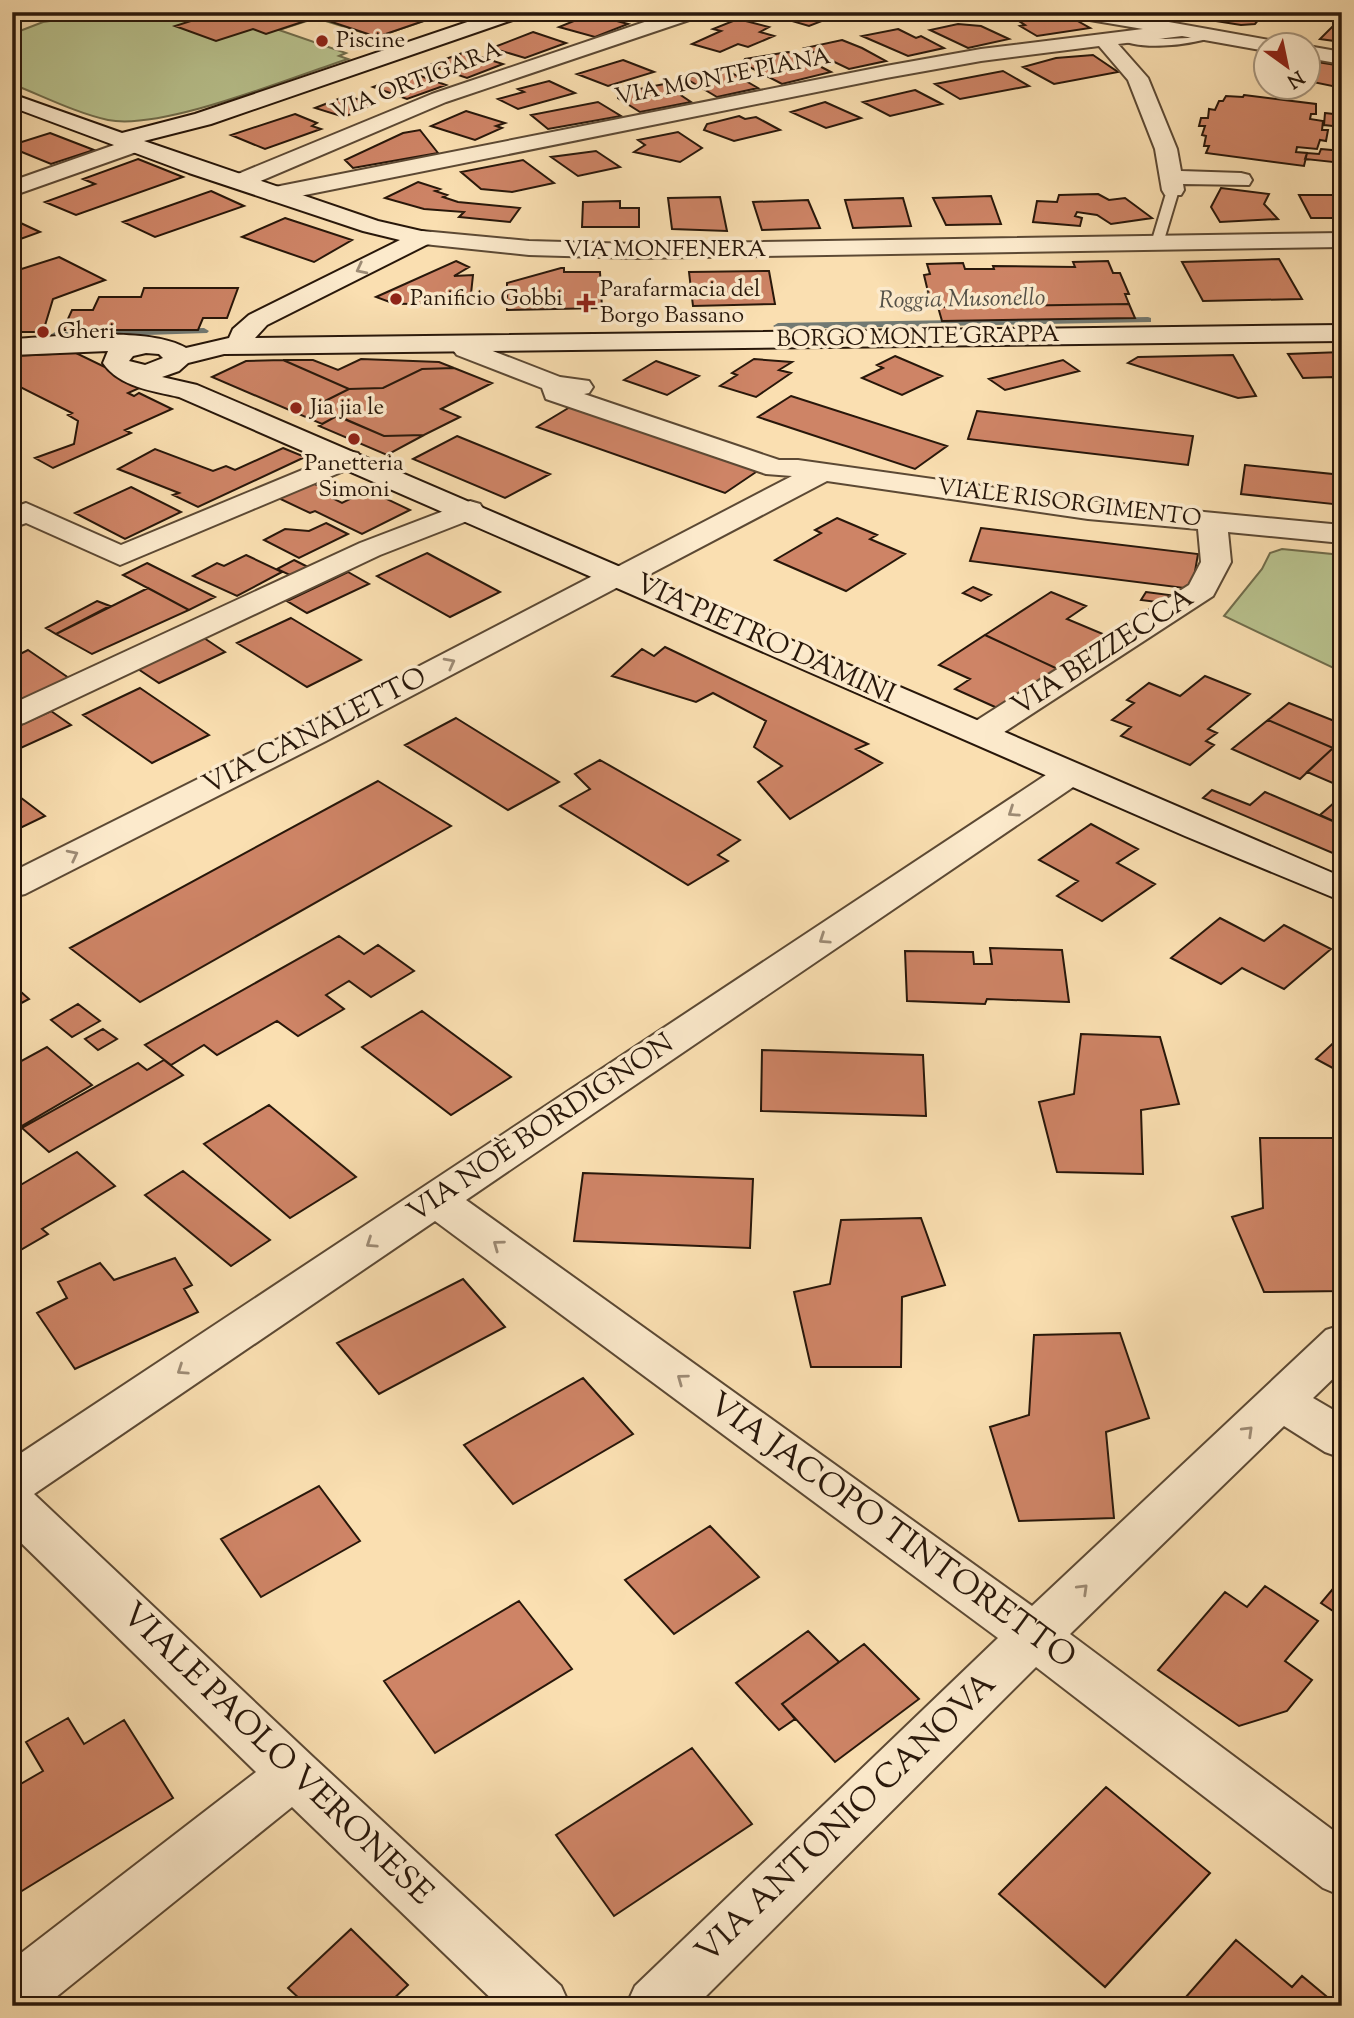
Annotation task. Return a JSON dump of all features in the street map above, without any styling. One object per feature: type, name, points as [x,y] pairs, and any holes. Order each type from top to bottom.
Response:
[{"type":"street","points":[[12,189],[128,142],[517,12]]},
{"type":"street","name":"VIA ORTIGARA","points":[[241,181],[439,98],[694,12]]},
{"type":"street","points":[[1078,12],[1252,42]]},
{"type":"street","name":"VIA MONTE PIANA","points":[[275,194],[981,55],[1184,30]]},
{"type":"street","points":[[1112,38],[1138,78],[1166,149],[1172,184],[1241,180]]},
{"type":"street","points":[[1322,54],[1342,58]]},
{"type":"street","name":"VIA MONFENERA","points":[[12,100],[275,194],[371,226],[422,238],[542,250],[648,252],[1158,240],[1342,240]]},
{"type":"street","points":[[242,346],[242,334],[258,320],[422,238]]},
{"type":"street","name":"BORGO MONTE GRAPPA","points":[[23,347],[82,352],[122,369],[156,371],[176,359],[215,348],[242,346],[1342,333]]},
{"type":"street","name":"BORGO MONTE GRAPPA","points":[[23,347],[100,343],[200,343],[242,346]]},
{"type":"street","name":"VIALE RISORGIMENTO","points":[[467,344],[466,351],[555,384],[555,393],[776,468],[810,470],[1088,510],[1342,534]]},
{"type":"street","name":"BORGO MONTE GRAPPA","points":[[122,369],[115,360],[120,354],[149,345],[172,349],[176,359]]},
{"type":"street","points":[[176,359],[177,377],[188,391]]},
{"type":"street","name":"VIA PIETRO DAMINI","points":[[122,369],[146,381],[188,391],[470,510],[1070,774],[1342,890]]},
{"type":"street","points":[[12,519],[26,512],[120,556],[348,459]]},
{"type":"street","name":"VIA CANALETTO","points":[[12,886],[620,576],[810,470]]},
{"type":"street","points":[[12,716],[370,549],[470,510]]},
{"type":"street","name":"VIA BEZZECCA","points":[[980,733],[1202,590],[1216,562],[1212,522]]},
{"type":"street","name":"VIA NOÈ BORDIGNON","points":[[12,1484],[1070,774]]},
{"type":"street","name":"VIA JACOPO TINTORETTO","points":[[436,1200],[1034,1636],[1342,1870]]},
{"type":"street","name":"VIA ANTONIO CANOVA","points":[[655,2006],[1034,1636],[1342,1342]]},
{"type":"street","points":[[1280,1400],[1342,1439]]},
{"type":"street","name":"VIALE PAOLO VERONESE","points":[[12,1503],[541,2006]]},
{"type":"street","points":[[12,1996],[294,1774]]},
{"type":"lane","points":[[1112,38],[1161,42],[1196,40],[1210,34]]},
{"type":"lane","points":[[1158,240],[1172,184]]},
{"type":"green space","points":[[112,12],[490,12],[468,19],[447,13],[377,37],[316,18],[279,30],[346,53],[339,56],[348,59],[227,100],[160,118],[108,120],[72,109],[12,84],[12,34],[43,22]]},
{"type":"green space","points":[[1282,549],[1342,555],[1342,672],[1224,616],[1262,569],[1270,553]]},
{"type":"building","points":[[219,12],[447,13],[377,37],[317,17],[266,34],[253,29],[216,41],[175,26]]},
{"type":"building","points":[[821,12],[835,16],[809,26],[768,14]]},
{"type":"building","points":[[1047,13],[1052,17],[1061,15],[1068,20],[1074,19],[1090,28],[1037,36],[1020,26],[1025,25],[1014,18]]},
{"type":"building","points":[[1264,13],[1255,24],[1241,25],[1210,20],[1213,17],[1191,14]]},
{"type":"building","points":[[591,14],[628,24],[595,37],[559,27]]},
{"type":"building","points":[[738,19],[769,27],[760,32],[774,36],[748,47],[738,44],[720,52],[692,44],[721,31],[713,29]]},
{"type":"building","points":[[958,24],[981,26],[1009,39],[968,48],[930,30]]},
{"type":"building","points":[[1333,26],[1342,27],[1342,42],[1322,39]]},
{"type":"building","points":[[898,29],[916,38],[921,36],[944,48],[908,56],[862,36]]},
{"type":"building","points":[[533,32],[566,43],[525,58],[492,48]]},
{"type":"building","points":[[842,40],[886,61],[849,69],[805,48]]},
{"type":"building","points":[[465,52],[503,64],[467,78],[429,65]]},
{"type":"building","points":[[788,52],[831,72],[782,84],[742,63],[745,59]]},
{"type":"building","points":[[1093,55],[1118,72],[1054,84],[1023,67],[1056,58]]},
{"type":"building","points":[[623,60],[654,72],[608,86],[577,74]]},
{"type":"building","points":[[1322,63],[1342,66],[1342,82],[1337,87],[1322,84]]},
{"type":"building","points":[[725,69],[758,88],[717,97],[685,78]]},
{"type":"building","points":[[1003,71],[1029,86],[960,99],[935,84]]},
{"type":"building","points":[[412,73],[446,85],[407,99],[373,87]]},
{"type":"building","points":[[549,81],[575,93],[518,109],[498,99],[524,92],[518,89]]},
{"type":"building","points":[[664,84],[691,102],[640,112],[618,98],[619,93]]},
{"type":"building","points":[[915,90],[942,104],[890,116],[863,102]]},
{"type":"building","points":[[346,96],[375,104],[344,117],[315,108]]},
{"type":"building","points":[[1226,96],[1252,96],[1252,102],[1316,104],[1316,114],[1311,114],[1310,119],[1323,121],[1322,130],[1328,130],[1326,141],[1320,140],[1317,149],[1297,147],[1296,152],[1307,153],[1304,166],[1206,153],[1209,146],[1204,146],[1206,136],[1202,135],[1205,126],[1199,126],[1201,118],[1208,118],[1209,109],[1215,110],[1219,101],[1223,101]]},
{"type":"building","points":[[598,102],[621,116],[548,129],[531,115]]},
{"type":"building","points":[[825,102],[861,118],[826,128],[791,112]]},
{"type":"building","points":[[466,111],[505,123],[496,126],[502,128],[475,140],[431,126]]},
{"type":"building","points":[[1325,113],[1342,115],[1342,127],[1324,125]]},
{"type":"building","points":[[295,114],[317,123],[312,126],[321,129],[265,149],[231,135]]},
{"type":"building","points":[[739,116],[745,119],[756,117],[780,130],[734,141],[704,130],[707,124]]},
{"type":"building","points":[[420,130],[438,153],[353,168],[345,160],[403,133]]},
{"type":"building","points":[[678,132],[702,148],[680,162],[634,152],[645,145],[638,140]]},
{"type":"building","points":[[50,133],[94,150],[51,164],[12,148],[12,145]]},
{"type":"building","points":[[1321,149],[1342,151],[1342,163],[1305,159],[1307,153],[1319,154]]},
{"type":"building","points":[[596,151],[620,167],[578,176],[551,157]]},
{"type":"building","points":[[138,159],[183,177],[76,215],[45,202],[95,184],[83,179]]},
{"type":"building","points":[[523,160],[554,183],[512,192],[481,189],[461,172]]},
{"type":"building","points":[[418,182],[440,189],[435,191],[458,202],[520,208],[510,222],[459,217],[464,212],[424,209],[385,198]]},
{"type":"building","points":[[1221,188],[1269,194],[1264,204],[1278,219],[1220,222],[1211,207]]},
{"type":"building","points":[[211,191],[244,206],[155,237],[123,222]]},
{"type":"building","points":[[1098,194],[1109,200],[1125,198],[1152,218],[1111,224],[1097,215],[1077,212],[1075,216],[1082,218],[1080,226],[1033,222],[1037,201],[1057,202],[1059,195]]},
{"type":"building","points":[[1299,195],[1342,195],[1342,218],[1311,218]]},
{"type":"building","points":[[991,196],[1001,224],[946,225],[933,198]]},
{"type":"building","points":[[720,197],[727,231],[672,229],[668,198]]},
{"type":"building","points":[[903,198],[911,226],[853,228],[845,200]]},
{"type":"building","points":[[808,200],[820,228],[762,230],[753,202]]},
{"type":"building","points":[[620,201],[620,208],[639,208],[639,227],[582,227],[583,202]]},
{"type":"building","points":[[285,218],[352,240],[314,262],[242,237]]},
{"type":"building","points":[[12,219],[40,232],[12,242]]},
{"type":"building","points":[[59,257],[105,280],[53,299],[43,332],[12,332],[12,272]]},
{"type":"building","points":[[1279,259],[1302,299],[1203,301],[1182,262]]},
{"type":"building","points":[[456,261],[469,267],[454,276],[473,275],[470,303],[395,304],[376,297]]},
{"type":"building","points":[[1108,261],[1113,273],[1120,273],[1129,294],[1125,294],[1129,304],[938,307],[935,296],[929,296],[924,275],[930,274],[927,264],[963,263],[965,269],[994,269],[993,266],[1075,267],[1073,262]]},
{"type":"building","points":[[564,268],[564,272],[600,272],[602,308],[507,310],[507,283]]},
{"type":"building","points":[[769,271],[775,304],[693,306],[689,272]]},
{"type":"building","points":[[144,288],[238,288],[227,318],[203,318],[198,330],[63,330],[72,310],[93,310],[99,297],[141,297]]},
{"type":"building","points":[[1129,304],[1135,318],[942,321],[938,307]]},
{"type":"building","points":[[74,352],[144,386],[128,393],[134,396],[139,393],[172,409],[125,430],[131,433],[53,468],[35,458],[74,444],[78,421],[68,415],[72,413],[12,383],[12,356]]},
{"type":"building","points":[[1342,352],[1341,389],[1333,377],[1303,378],[1288,354]]},
{"type":"building","points":[[1233,355],[1256,396],[1238,398],[1128,363],[1138,357]]},
{"type":"building","points":[[895,356],[942,376],[902,395],[862,378],[883,368],[877,365]]},
{"type":"building","points":[[361,359],[439,362],[454,368],[422,369],[383,388],[349,389],[283,360],[313,360],[338,370]]},
{"type":"building","points":[[754,359],[792,362],[779,370],[791,373],[756,397],[720,386],[737,375],[732,373]]},
{"type":"building","points":[[283,360],[349,389],[315,406],[337,416],[322,424],[212,377],[246,361]]},
{"type":"building","points":[[1063,360],[1079,371],[1005,390],[989,379]]},
{"type":"building","points":[[656,361],[699,376],[667,395],[624,380]]},
{"type":"building","points":[[454,368],[492,383],[441,409],[460,417],[424,435],[384,436],[315,406],[349,389],[383,388],[422,369]]},
{"type":"building","points":[[791,396],[947,446],[915,469],[758,417]]},
{"type":"building","points":[[575,404],[762,468],[725,493],[537,427]]},
{"type":"building","points":[[977,411],[1193,436],[1188,465],[968,439]]},
{"type":"building","points":[[337,416],[384,436],[424,435],[387,455],[319,426]]},
{"type":"building","points":[[457,436],[550,474],[505,498],[413,459]]},
{"type":"building","points":[[283,448],[305,457],[198,507],[173,495],[179,493],[118,469],[155,449],[213,471],[226,466],[235,470]]},
{"type":"building","points":[[1245,465],[1342,475],[1342,505],[1241,494]]},
{"type":"building","points":[[305,479],[327,490],[322,493],[342,503],[368,490],[410,510],[362,534],[315,511],[310,513],[272,495]]},
{"type":"building","points":[[131,487],[181,512],[125,539],[75,513]]},
{"type":"building","points":[[837,518],[877,535],[870,539],[905,554],[846,591],[775,560],[821,533],[815,530]]},
{"type":"building","points":[[326,523],[348,534],[299,558],[264,540],[285,529],[309,531]]},
{"type":"building","points":[[981,528],[1198,554],[1192,589],[970,561]]},
{"type":"building","points":[[427,553],[500,592],[450,617],[377,576]]},
{"type":"building","points":[[246,555],[282,572],[237,596],[193,576],[217,563],[224,566]]},
{"type":"building","points":[[294,560],[312,569],[294,577],[277,569]]},
{"type":"building","points":[[147,563],[215,597],[189,610],[123,575]]},
{"type":"building","points":[[348,572],[369,584],[307,613],[287,601]]},
{"type":"building","points":[[973,587],[991,595],[981,601],[963,593]]},
{"type":"building","points":[[148,588],[189,610],[92,654],[56,634]]},
{"type":"building","points":[[1051,592],[1086,606],[1067,619],[1110,637],[1062,671],[985,635]]},
{"type":"building","points":[[1146,592],[1177,596],[1165,603],[1141,600]]},
{"type":"building","points":[[97,601],[110,606],[56,634],[46,628]]},
{"type":"building","points":[[291,618],[361,660],[307,687],[237,643]]},
{"type":"building","points":[[985,635],[1062,671],[1004,711],[955,689],[970,679],[939,665]]},
{"type":"building","points":[[204,638],[225,652],[159,683],[138,669]]},
{"type":"building","points":[[665,647],[868,744],[856,749],[882,763],[790,819],[758,782],[782,766],[754,747],[766,721],[713,693],[696,702],[612,676],[642,649],[654,656]]},
{"type":"building","points":[[28,650],[69,678],[12,705],[12,658]]},
{"type":"building","points":[[1205,676],[1250,694],[1208,729],[1217,733],[1206,741],[1214,745],[1190,765],[1121,736],[1131,727],[1112,720],[1134,703],[1127,700],[1149,683],[1180,696]]},
{"type":"building","points":[[140,688],[209,735],[152,763],[83,715]]},
{"type":"building","points":[[1289,703],[1342,724],[1342,740],[1333,748],[1268,720]]},
{"type":"building","points":[[51,711],[71,725],[12,752],[12,729]]},
{"type":"building","points":[[456,718],[559,782],[508,810],[405,745]]},
{"type":"building","points":[[1268,720],[1333,748],[1300,779],[1232,749]]},
{"type":"building","points":[[1342,740],[1342,787],[1307,772],[1333,748]]},
{"type":"building","points":[[600,760],[740,840],[718,855],[728,861],[688,885],[560,806],[590,789],[575,774]]},
{"type":"building","points":[[378,781],[451,826],[140,1002],[70,948]]},
{"type":"building","points":[[1212,790],[1250,805],[1265,792],[1342,825],[1342,857],[1203,798]]},
{"type":"building","points":[[12,791],[45,816],[12,832]]},
{"type":"building","points":[[1342,796],[1342,825],[1320,815]]},
{"type":"building","points":[[1091,824],[1138,849],[1117,863],[1155,884],[1102,921],[1057,896],[1078,881],[1039,860]]},
{"type":"building","points":[[1220,918],[1264,941],[1284,925],[1331,949],[1284,989],[1242,968],[1221,984],[1171,958]]},
{"type":"building","points":[[339,936],[364,954],[378,945],[414,971],[371,997],[349,981],[326,995],[344,1009],[298,1036],[277,1021],[217,1055],[204,1045],[171,1065],[145,1045]]},
{"type":"building","points":[[990,948],[1062,950],[1069,1002],[987,999],[985,1004],[907,1001],[905,951],[973,952],[974,964],[992,964]]},
{"type":"building","points":[[12,984],[29,999],[12,1008]]},
{"type":"building","points":[[78,1004],[100,1021],[72,1037],[51,1020]]},
{"type":"building","points":[[422,1011],[511,1077],[451,1115],[362,1047]]},
{"type":"building","points":[[103,1029],[117,1039],[98,1050],[85,1039]]},
{"type":"building","points":[[1081,1034],[1160,1037],[1179,1104],[1141,1110],[1143,1174],[1057,1172],[1039,1102],[1074,1094]]},
{"type":"building","points":[[1342,1035],[1342,1073],[1316,1059]]},
{"type":"building","points":[[47,1047],[92,1085],[13,1131],[12,1066]]},
{"type":"building","points":[[762,1050],[923,1055],[926,1116],[761,1111]]},
{"type":"building","points":[[164,1060],[183,1075],[49,1152],[22,1128],[138,1063],[147,1070]]},
{"type":"building","points":[[269,1105],[356,1177],[290,1218],[204,1144]]},
{"type":"building","points":[[1260,1138],[1342,1138],[1342,1220],[1336,1221],[1342,1244],[1342,1291],[1264,1292],[1232,1217],[1263,1208]]},
{"type":"building","points":[[77,1152],[115,1186],[42,1229],[48,1234],[17,1252],[12,1249],[12,1190]]},
{"type":"building","points":[[183,1171],[270,1240],[231,1266],[145,1195]]},
{"type":"building","points":[[583,1173],[753,1179],[750,1248],[574,1241]]},
{"type":"building","points":[[921,1218],[945,1285],[902,1297],[901,1367],[811,1367],[794,1292],[830,1284],[841,1220]]},
{"type":"building","points":[[175,1258],[192,1285],[184,1289],[198,1312],[75,1369],[37,1313],[67,1298],[58,1282],[100,1263],[114,1280]]},
{"type":"building","points":[[463,1279],[505,1327],[379,1394],[337,1343]]},
{"type":"building","points":[[1120,1333],[1149,1418],[1106,1432],[1114,1518],[1019,1521],[990,1427],[1029,1415],[1034,1335]]},
{"type":"building","points":[[583,1378],[633,1434],[513,1504],[464,1445]]},
{"type":"building","points":[[319,1486],[360,1541],[261,1597],[221,1539]]},
{"type":"building","points":[[710,1526],[759,1577],[674,1634],[625,1580]]},
{"type":"building","points":[[1342,1578],[1342,1617],[1321,1603]]},
{"type":"building","points":[[1265,1586],[1318,1621],[1285,1661],[1312,1680],[1287,1711],[1239,1726],[1158,1670],[1225,1592],[1247,1607]]},
{"type":"building","points":[[519,1601],[572,1669],[435,1753],[384,1681]]},
{"type":"building","points":[[808,1631],[839,1662],[782,1704],[795,1719],[779,1730],[736,1683]]},
{"type":"building","points":[[864,1644],[919,1699],[835,1762],[782,1704]]},
{"type":"building","points":[[68,1718],[84,1744],[124,1720],[173,1798],[12,1897],[12,1789],[43,1771],[26,1742]]},
{"type":"building","points":[[692,1748],[752,1824],[614,1916],[556,1835]]},
{"type":"building","points":[[1106,1787],[1210,1873],[1105,1987],[999,1894]]},
{"type":"building","points":[[351,1929],[408,1985],[386,2006],[295,2006],[301,2000],[288,1988]]},
{"type":"building","points":[[1236,1940],[1292,1987],[1302,1976],[1338,2006],[1178,2006]]},
{"type":"building","points":[[939,2002],[991,2004],[993,2006],[936,2006]]},
{"type":"waterway","name":"Roggia Musonello","points":[[778,326],[1148,320]]},
{"type":"waterway","name":"Roggia Musonello","points":[[55,335],[204,331]]},
{"type":"place","name":"Piscine","points":[[322,41]]},
{"type":"place","name":"Panificio Gobbi","points":[[396,299]]},
{"type":"place","name":"Parafarmacia del Borgo Bassano","points":[[586,303]]},
{"type":"place","name":"Gheri","points":[[43,332]]},
{"type":"place","name":"Jia jia le","points":[[296,408]]},
{"type":"place","name":"Panetteria Simoni","points":[[354,439]]}]
